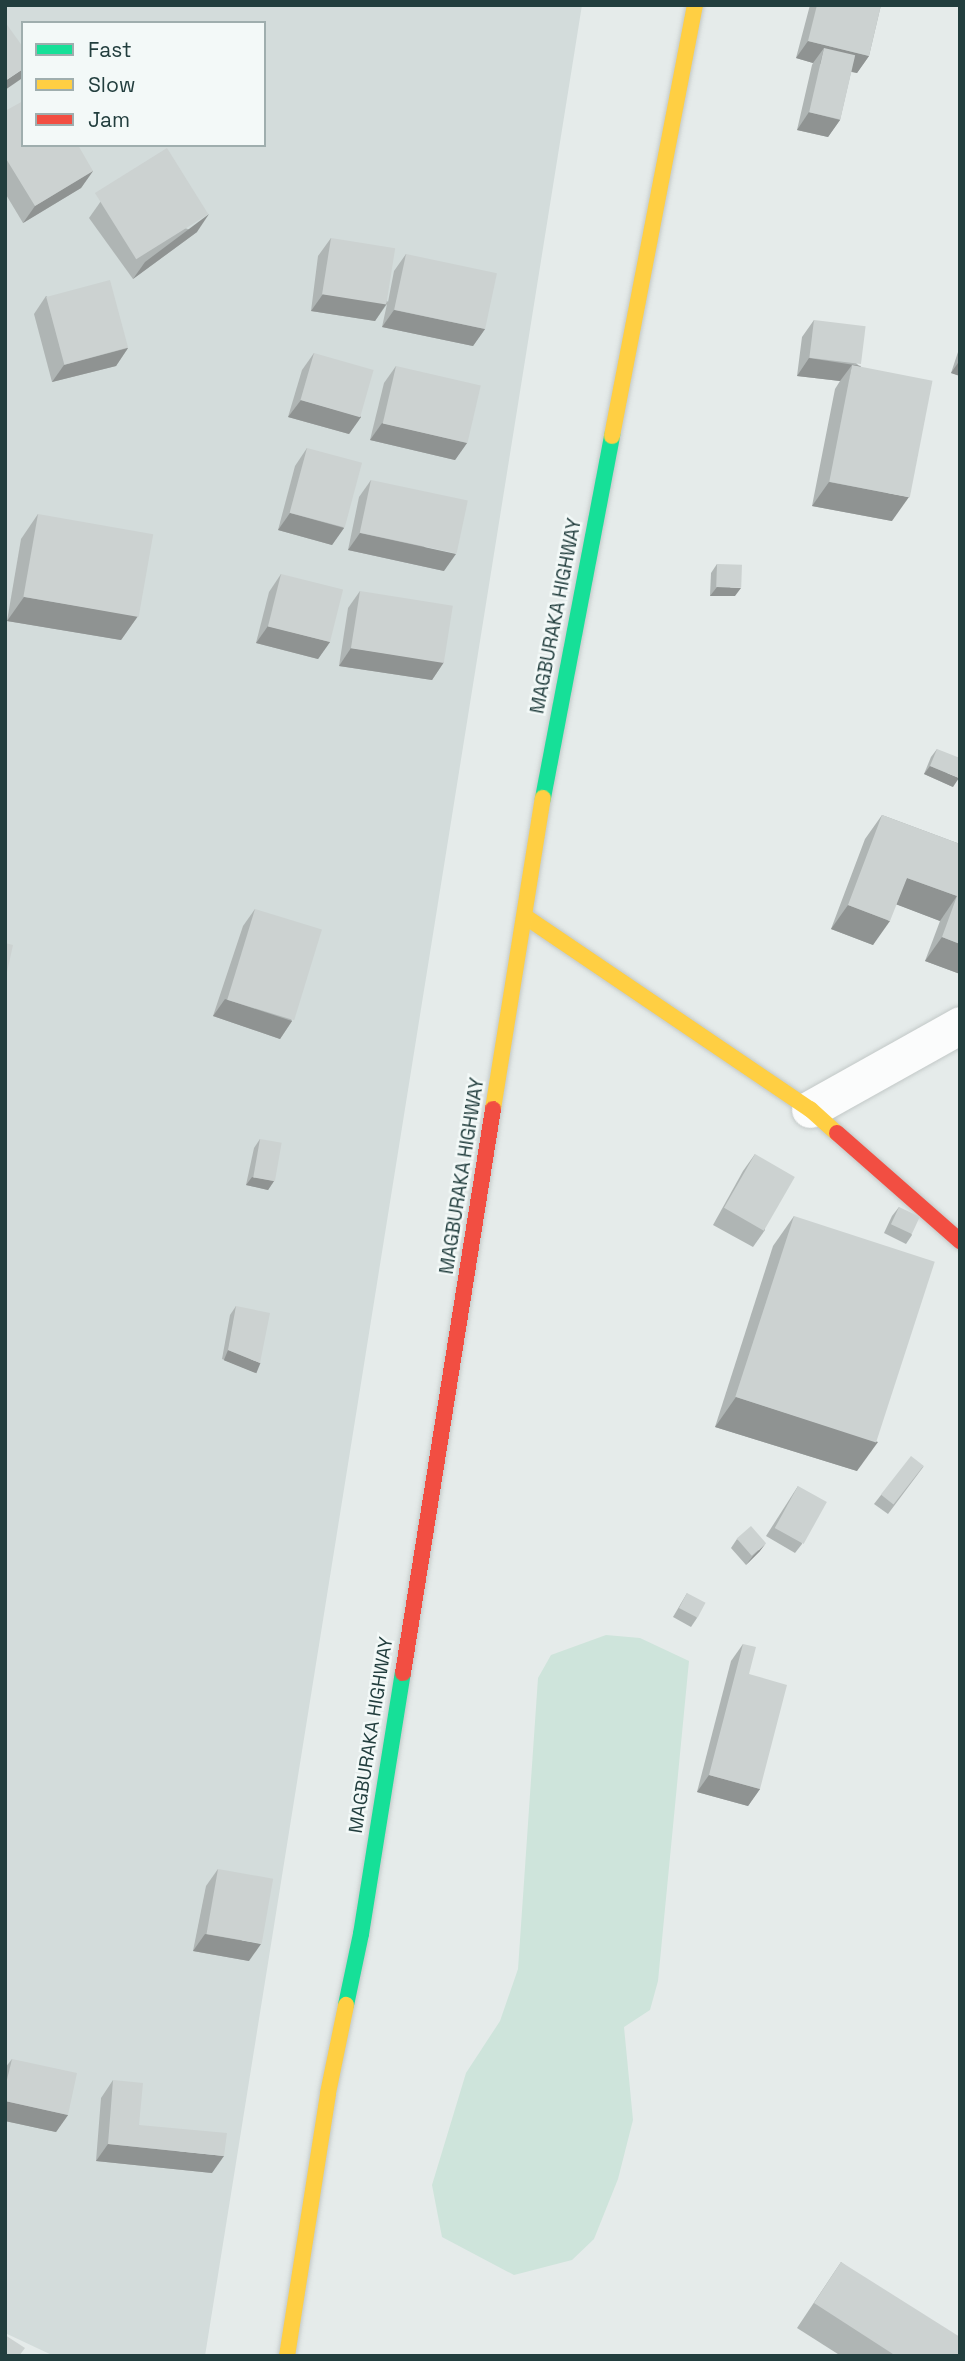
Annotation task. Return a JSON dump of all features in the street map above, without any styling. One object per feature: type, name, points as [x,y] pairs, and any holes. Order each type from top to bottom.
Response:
[{"type":"main road","name":"MAGBURAKA HIGHWAY","points":[[287,2356],[326,2106],[363,1920],[526,917],[550,754],[695,5]]},
{"type":"main road","points":[[526,917],[723,1053],[810,1109],[960,1241]]},
{"type":"street","points":[[810,1109],[960,1025]]},
{"type":"shaded area","points":[[5,5],[582,5],[205,2356],[54,2356],[5,2333]]},
{"type":"green space","points":[[606,1635],[640,1638],[689,1661],[658,1981],[650,2010],[624,2027],[633,2120],[618,2179],[594,2239],[572,2260],[514,2275],[442,2237],[432,2185],[466,2073],[500,2021],[518,1969],[538,1678],[551,1655]]},
{"type":"building","points":[[817,5],[881,5],[869,56],[808,41]]},
{"type":"building","points":[[5,22],[21,44],[21,70],[5,81]]},
{"type":"building","points":[[824,48],[855,55],[840,120],[809,112]]},
{"type":"building","points":[[21,102],[21,147],[79,147],[93,171],[35,206],[5,157],[5,111]]},
{"type":"building","points":[[167,148],[208,214],[136,259],[95,193]]},
{"type":"building","points":[[331,238],[395,248],[386,304],[322,294]]},
{"type":"building","points":[[406,254],[497,273],[485,329],[394,310]]},
{"type":"building","points":[[110,280],[128,348],[64,365],[46,297]]},
{"type":"building","points":[[814,320],[866,326],[861,364],[809,358]]},
{"type":"building","points":[[314,353],[374,370],[360,417],[300,400]]},
{"type":"building","points":[[852,365],[932,381],[910,497],[829,482]]},
{"type":"building","points":[[396,366],[481,386],[467,443],[383,423]]},
{"type":"building","points":[[307,448],[362,463],[345,527],[290,513]]},
{"type":"building","points":[[371,480],[468,501],[457,553],[360,533]]},
{"type":"building","points":[[38,514],[153,534],[139,617],[23,597]]},
{"type":"building","points":[[717,564],[742,565],[741,588],[716,587]]},
{"type":"building","points":[[281,574],[343,589],[330,642],[268,626]]},
{"type":"building","points":[[360,591],[453,606],[444,663],[351,648]]},
{"type":"building","points":[[937,749],[960,758],[959,778],[930,766]]},
{"type":"building","points":[[882,815],[960,844],[960,944],[942,937],[957,896],[907,878],[890,921],[848,905]]},
{"type":"building","points":[[255,909],[322,929],[294,1020],[227,1000]]},
{"type":"building","points":[[5,943],[13,945],[5,981]]},
{"type":"building","points":[[260,1139],[282,1143],[275,1181],[253,1177]]},
{"type":"building","points":[[755,1154],[795,1177],[764,1231],[724,1208]]},
{"type":"building","points":[[899,1207],[920,1217],[912,1234],[891,1224]]},
{"type":"building","points":[[794,1216],[935,1262],[876,1442],[735,1397]]},
{"type":"building","points":[[236,1306],[270,1313],[260,1363],[228,1350]]},
{"type":"building","points":[[911,1456],[924,1466],[893,1504],[881,1495]]},
{"type":"building","points":[[798,1486],[827,1502],[804,1544],[775,1528]]},
{"type":"building","points":[[751,1526],[766,1543],[752,1556],[737,1538]]},
{"type":"building","points":[[687,1593],[706,1603],[698,1618],[679,1608]]},
{"type":"building","points":[[743,1644],[756,1647],[749,1674],[787,1685],[760,1789],[709,1775]]},
{"type":"building","points":[[218,1869],[273,1879],[262,1944],[207,1934]]},
{"type":"building","points":[[12,2059],[77,2073],[68,2115],[5,2101],[5,2088]]},
{"type":"building","points":[[113,2080],[143,2083],[139,2125],[227,2133],[224,2156],[108,2144]]},
{"type":"building","points":[[841,2262],[960,2337],[960,2356],[896,2356],[814,2303]]},
{"type":"building","points":[[5,2335],[25,2348],[19,2356],[5,2356]]},
{"type":"traffic: fast","points":[[543,798],[612,436]]},
{"type":"traffic: fast","points":[[346,2005],[361,1934],[403,1673]]},
{"type":"traffic: slow","points":[[612,436],[695,5]]},
{"type":"traffic: slow","points":[[493,1109],[543,798]]},
{"type":"traffic: slow","points":[[526,917],[810,1109],[837,1133]]},
{"type":"traffic: slow","points":[[287,2356],[328,2093],[346,2005]]},
{"type":"traffic: jam","points":[[403,1673],[493,1109]]},
{"type":"traffic: jam","points":[[837,1133],[960,1241]]}]
